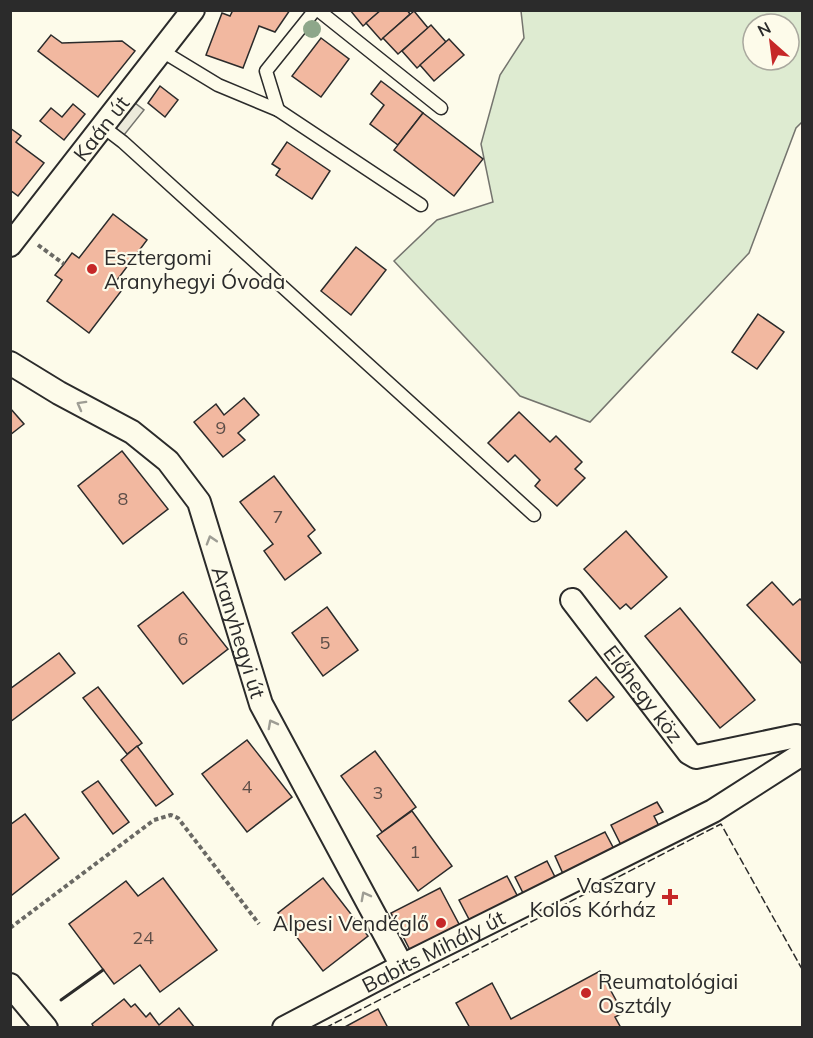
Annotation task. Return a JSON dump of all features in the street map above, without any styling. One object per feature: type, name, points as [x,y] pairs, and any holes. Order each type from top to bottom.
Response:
[{"type":"street","name":"Kaán út","points":[[10,245],[193,10]]},
{"type":"street","name":"Aranyhegyi út","points":[[10,363],[59,393],[132,432],[168,461],[199,502],[261,704],[402,966]]},
{"type":"street","name":"Előhegy köz","points":[[572,600],[689,753],[696,757],[796,736],[802,739]]},
{"type":"street","name":"Babits Mihály út","points":[[284,1028],[402,966],[713,811],[802,754]]},
{"type":"street","points":[[10,985],[46,1028]]},
{"type":"lane","points":[[278,110],[266,71],[317,10],[441,108]]},
{"type":"lane","points":[[162,51],[218,85],[278,110],[421,205]]},
{"type":"lane","points":[[102,126],[123,142],[534,515]]},
{"type":"path","points":[[35,242],[64,264]]},
{"type":"path","points":[[10,928],[154,820],[171,815],[178,818],[259,924]]},
{"type":"green space","points":[[521,11],[802,11],[802,122],[796,128],[749,253],[590,422],[520,396],[394,261],[437,220],[493,202],[481,144],[500,75],[524,38]]},
{"type":"shaded area","points":[[126,96],[144,110],[120,140],[102,126]]},
{"type":"building","points":[[233,10],[290,10],[275,32],[259,26],[243,68],[206,55],[222,13],[230,16]]},
{"type":"building","points":[[350,10],[381,10],[363,26]]},
{"type":"building","points":[[381,10],[407,10],[410,14],[381,40],[366,23]]},
{"type":"building","points":[[414,11],[428,28],[398,54],[383,38]]},
{"type":"building","points":[[431,25],[446,42],[417,68],[402,51]]},
{"type":"building","points":[[51,35],[62,43],[122,41],[135,51],[98,97],[38,51]]},
{"type":"building","points":[[321,38],[349,59],[321,97],[292,76]]},
{"type":"building","points":[[449,39],[464,55],[434,81],[420,65]]},
{"type":"building","points":[[381,81],[423,113],[398,145],[370,124],[384,105],[371,94]]},
{"type":"building","points":[[160,86],[178,100],[165,117],[148,103]]},
{"type":"building","points":[[73,104],[85,114],[64,140],[40,121],[51,108],[62,117]]},
{"type":"building","points":[[423,113],[483,159],[454,196],[394,150]]},
{"type":"building","points":[[10,128],[21,136],[16,142],[44,163],[18,196],[10,190]]},
{"type":"building","points":[[287,142],[330,171],[312,199],[276,175],[280,169],[272,164]]},
{"type":"building","name":"Esztergomi Aranyhegyi Óvoda","points":[[113,214],[147,240],[114,284],[122,290],[89,333],[47,301],[62,280],[55,275],[72,253],[79,258]]},
{"type":"building","points":[[356,247],[386,270],[351,315],[321,291]]},
{"type":"building","points":[[758,314],[784,332],[757,369],[732,352]]},
{"type":"building","points":[[244,398],[259,415],[238,433],[245,440],[223,457],[194,422],[216,404],[224,415]]},
{"type":"building","points":[[10,408],[24,424],[10,435]]},
{"type":"building","points":[[519,412],[550,442],[556,436],[582,462],[575,469],[585,478],[557,506],[535,486],[540,480],[515,455],[508,462],[488,443]]},
{"type":"building","points":[[122,451],[168,509],[123,544],[78,486]]},
{"type":"building","points":[[274,476],[315,530],[308,536],[321,553],[285,580],[264,551],[273,544],[240,502]]},
{"type":"building","points":[[626,531],[667,577],[631,609],[626,604],[620,609],[584,569]]},
{"type":"building","points":[[772,582],[793,605],[800,599],[802,601],[802,664],[747,605]]},
{"type":"building","points":[[183,592],[228,649],[183,684],[138,626]]},
{"type":"building","points":[[327,607],[358,650],[323,676],[292,633]]},
{"type":"building","points":[[680,608],[755,700],[720,728],[645,636]]},
{"type":"building","points":[[59,653],[75,673],[10,722],[10,689]]},
{"type":"building","points":[[596,677],[614,697],[587,721],[569,701]]},
{"type":"building","points":[[98,687],[142,743],[127,754],[83,698]]},
{"type":"building","points":[[247,740],[292,797],[247,832],[202,774]]},
{"type":"building","points":[[137,746],[173,794],[156,806],[121,760]]},
{"type":"building","points":[[375,751],[416,807],[382,832],[341,776]]},
{"type":"building","points":[[98,781],[129,822],[113,834],[82,792]]},
{"type":"building","points":[[657,802],[663,812],[654,816],[661,830],[623,849],[611,825]]},
{"type":"building","points":[[412,811],[452,866],[418,891],[377,836]]},
{"type":"building","points":[[25,814],[59,858],[12,895],[10,893],[10,825]]},
{"type":"building","points":[[605,832],[615,851],[564,876],[555,856]]},
{"type":"building","points":[[547,861],[557,881],[525,897],[515,877]]},
{"type":"building","points":[[507,876],[519,899],[471,923],[459,900]]},
{"type":"building","points":[[163,878],[217,950],[160,992],[140,965],[114,984],[69,924],[126,881],[138,896]]},
{"type":"building","points":[[323,878],[368,936],[323,971],[278,913]]},
{"type":"building","points":[[440,888],[460,926],[411,952],[391,913]]},
{"type":"building","name":"Reumatológiai Osztály","points":[[600,971],[623,1013],[615,1017],[621,1028],[470,1028],[456,1003],[492,983],[511,1019]]},
{"type":"building","points":[[124,999],[131,1007],[135,1004],[146,1017],[150,1013],[159,1025],[179,1008],[195,1028],[94,1028],[92,1024]]},
{"type":"building","points":[[378,1009],[388,1028],[343,1028]]},
{"type":"fence","points":[[325,1028],[721,824],[802,969]]},
{"type":"wall","points":[[61,1000],[103,970]]},
{"type":"place","name":"Esztergomi Aranyhegyi Óvoda","points":[[92,269]]},
{"type":"place","name":"Vaszary Kolos Kórház","points":[[670,897]]},
{"type":"place","name":"Alpesi Vendéglő","points":[[441,923]]},
{"type":"place","name":"Reumatológiai Osztály","points":[[586,993]]}]
